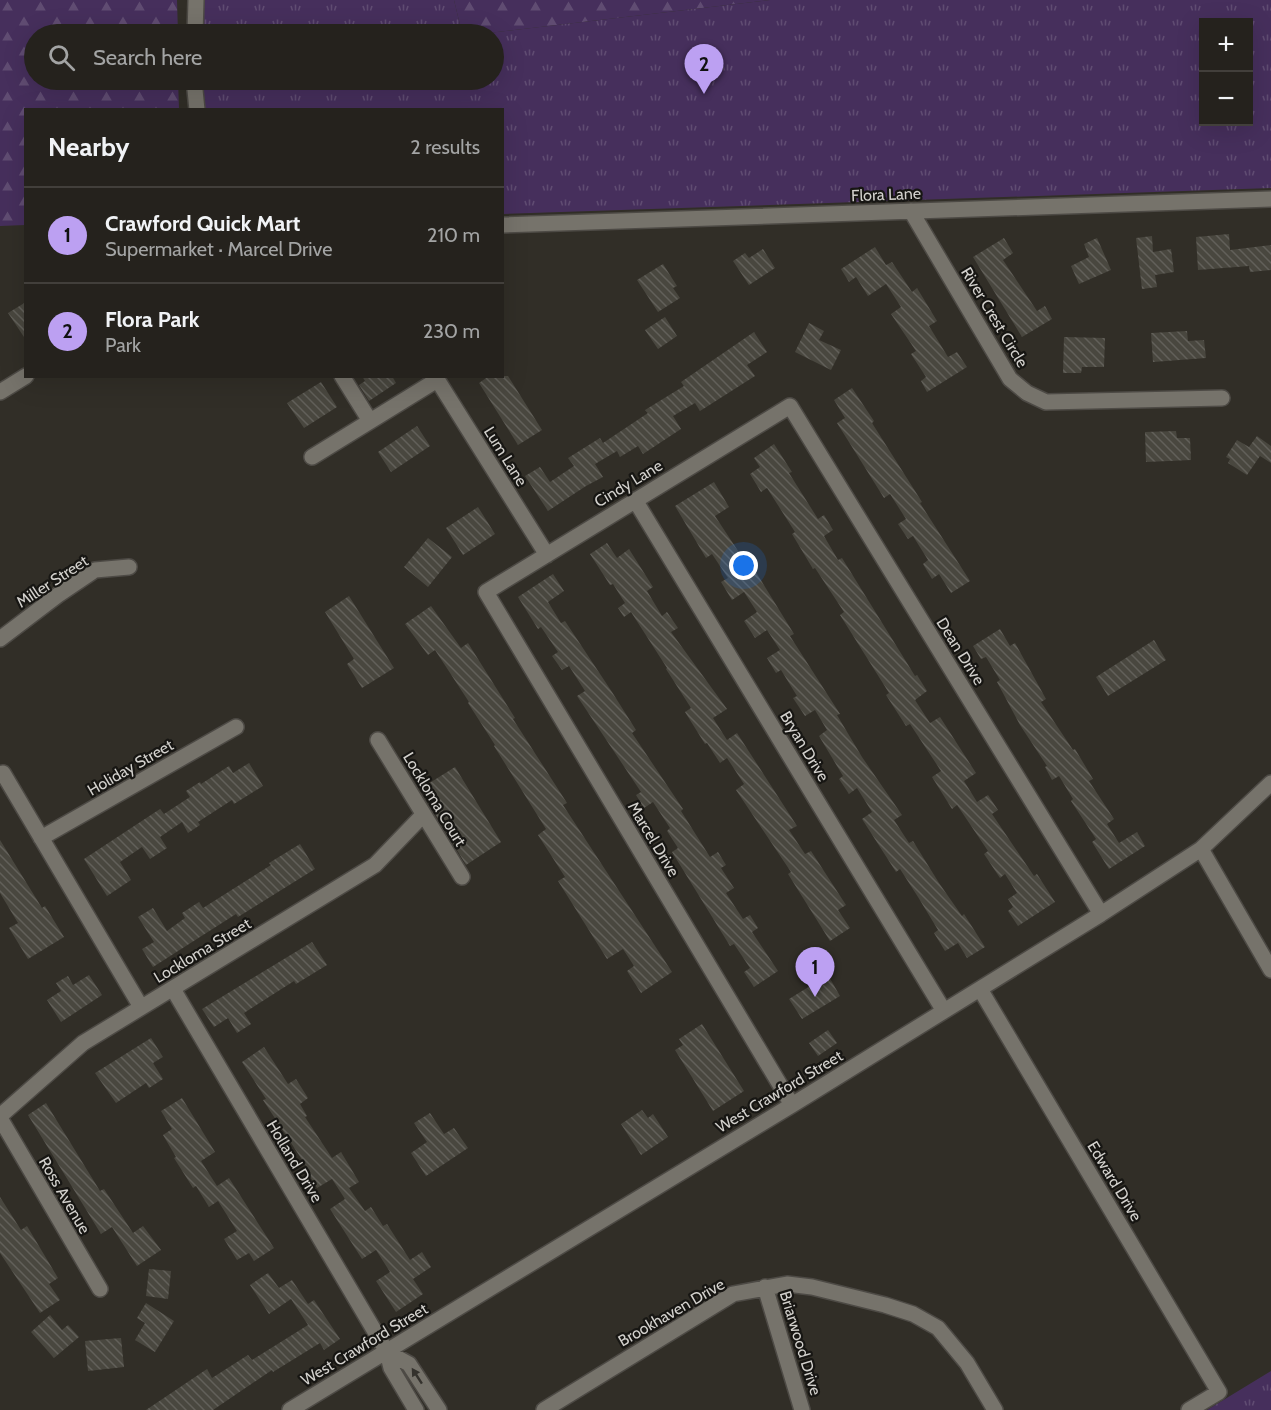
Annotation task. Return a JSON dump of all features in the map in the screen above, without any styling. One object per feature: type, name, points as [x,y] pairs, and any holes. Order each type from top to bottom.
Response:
[{"type":"street","points":[[195,24],[196,0]]},
{"type":"street","points":[[195,90],[197,108]]},
{"type":"street","name":"Flora Lane","points":[[504,225],[1271,199]]},
{"type":"street","name":"River Crest Circle","points":[[910,211],[1010,379],[1027,393],[1046,402],[1222,398]]},
{"type":"street","points":[[0,392],[24,377]]},
{"type":"street","points":[[343,378],[370,421]]},
{"type":"street","points":[[312,457],[436,378]]},
{"type":"street","name":"Lum Lane","points":[[436,378],[547,555]]},
{"type":"street","name":"Cindy Lane","points":[[486,592],[790,406]]},
{"type":"street","name":"Dean Drive","points":[[790,406],[1101,914]]},
{"type":"street","name":"Bryan Drive","points":[[635,500],[944,1011]]},
{"type":"street","name":"Miller Street","points":[[0,639],[95,570],[129,567]]},
{"type":"street","name":"Marcel Drive","points":[[486,592],[792,1105]]},
{"type":"street","name":"Holiday Street","points":[[41,838],[236,727]]},
{"type":"street","name":"Lockloma Court","points":[[378,740],[462,877]]},
{"type":"street","points":[[3,773],[141,1007]]},
{"type":"street","name":"West Crawford Street","points":[[290,1410],[1101,914],[1201,849],[1271,783]]},
{"type":"street","name":"Lockloma Street","points":[[0,1117],[54,1066],[83,1043],[375,865],[423,815]]},
{"type":"street","points":[[1201,849],[1271,969]]},
{"type":"street","name":"Holland Drive","points":[[172,989],[387,1352],[391,1368],[416,1410]]},
{"type":"street","name":"Edward Drive","points":[[980,989],[1220,1392],[1189,1410]]},
{"type":"street","name":"Ross Avenue","points":[[0,1117],[100,1289]]},
{"type":"street","name":"Brookhaven Drive","points":[[544,1410],[733,1294],[787,1284],[812,1287],[885,1305],[913,1314],[938,1328],[967,1363],[995,1410]]},
{"type":"street","name":"Briarwood Drive","points":[[765,1287],[802,1410]]},
{"type":"street","name":"Holland Drive","points":[[387,1352],[409,1364],[439,1410]]},
{"type":"green space","points":[[0,0],[177,0],[178,24],[24,24],[24,90],[178,90],[179,108],[24,108],[24,225],[0,226]]},
{"type":"green space","points":[[203,0],[454,0],[460,24],[202,24]]},
{"type":"green space","points":[[454,0],[770,0],[504,31],[504,24],[460,24]]},
{"type":"green space","points":[[770,0],[1271,0],[1271,188],[504,214],[504,108],[205,108],[204,90],[504,90],[504,31]]},
{"type":"green space","points":[[1271,1371],[1271,1410],[1207,1410]]},
{"type":"building","points":[[1229,234],[1230,250],[1271,245],[1271,270],[1250,272],[1249,266],[1198,270],[1196,237]]},
{"type":"building","points":[[1152,236],[1153,252],[1171,249],[1174,272],[1155,275],[1157,287],[1142,289],[1136,238]]},
{"type":"building","points":[[1004,238],[1013,253],[1003,260],[1037,311],[1045,306],[1052,319],[1022,337],[973,257]]},
{"type":"building","points":[[1097,238],[1111,270],[1079,284],[1071,266],[1089,257],[1084,244]]},
{"type":"building","points":[[875,247],[886,265],[892,262],[912,292],[917,288],[937,321],[929,326],[948,357],[957,352],[967,367],[927,392],[921,381],[926,377],[911,354],[916,351],[891,314],[901,307],[886,284],[868,296],[856,277],[849,282],[841,269]]},
{"type":"building","points":[[763,249],[775,268],[749,285],[733,261],[745,253],[749,258]]},
{"type":"building","points":[[663,264],[677,286],[673,288],[680,298],[658,312],[637,280]]},
{"type":"building","points":[[24,303],[24,337],[8,313]]},
{"type":"building","points":[[665,317],[677,336],[658,349],[645,330]]},
{"type":"building","points":[[809,323],[824,331],[819,340],[841,350],[831,370],[795,352]]},
{"type":"building","points":[[1187,331],[1188,341],[1204,340],[1206,358],[1153,362],[1151,333]]},
{"type":"building","points":[[754,332],[767,352],[747,365],[755,376],[700,411],[695,403],[673,416],[681,429],[643,454],[638,446],[620,457],[617,451],[595,464],[603,477],[548,511],[525,476],[540,467],[550,482],[574,466],[568,458],[600,438],[603,443],[648,413],[645,410],[684,386],[681,382]]},
{"type":"building","points":[[1064,337],[1105,338],[1104,367],[1082,367],[1081,373],[1063,373]]},
{"type":"building","points":[[508,376],[542,430],[518,445],[479,383],[486,378]]},
{"type":"building","points":[[363,378],[393,378],[396,383],[369,401],[359,385],[365,381]]},
{"type":"building","points":[[321,382],[337,407],[304,428],[287,403]]},
{"type":"building","points":[[852,388],[922,502],[920,503],[970,581],[951,593],[939,574],[932,579],[923,564],[928,560],[913,536],[908,539],[898,524],[906,519],[890,494],[884,498],[837,423],[845,418],[834,400]]},
{"type":"building","points":[[417,426],[430,446],[391,472],[378,452]]},
{"type":"building","points":[[1176,431],[1177,438],[1190,438],[1191,460],[1146,462],[1145,432]]},
{"type":"building","points":[[1257,436],[1271,446],[1271,463],[1260,456],[1247,475],[1228,463],[1230,459],[1226,457],[1237,440],[1249,447]]},
{"type":"building","points":[[774,444],[818,519],[824,515],[833,530],[824,536],[838,560],[842,558],[915,676],[917,675],[927,691],[915,700],[930,723],[940,717],[976,773],[964,781],[977,802],[988,795],[998,810],[992,814],[1034,876],[1037,874],[1055,902],[1018,926],[1008,911],[1013,907],[1008,899],[1017,893],[1005,874],[1000,878],[984,854],[988,851],[957,805],[952,809],[932,777],[941,771],[910,724],[906,726],[886,695],[889,693],[840,615],[844,612],[815,568],[813,569],[792,534],[795,532],[767,488],[761,492],[750,474],[760,467],[754,458]]},
{"type":"building","points":[[714,482],[729,507],[715,516],[748,566],[751,564],[794,634],[790,636],[840,714],[837,715],[862,757],[902,815],[894,820],[909,843],[913,841],[939,883],[962,916],[964,914],[985,947],[967,958],[958,943],[945,951],[934,933],[938,930],[918,897],[900,869],[896,872],[862,819],[872,812],[857,788],[849,794],[839,779],[843,776],[819,736],[827,730],[815,710],[805,716],[793,698],[797,696],[781,670],[776,673],[767,658],[780,650],[767,630],[755,638],[744,621],[757,612],[744,592],[732,600],[721,582],[728,578],[712,554],[706,558],[675,506]]},
{"type":"building","points":[[478,507],[495,534],[463,555],[446,528]]},
{"type":"building","points":[[428,538],[452,557],[428,587],[404,567]]},
{"type":"building","points":[[607,543],[617,558],[629,549],[653,587],[647,591],[662,616],[667,612],[678,628],[671,632],[727,709],[713,718],[727,740],[737,733],[797,826],[789,830],[805,854],[811,851],[846,905],[838,910],[850,928],[830,941],[788,874],[791,872],[736,790],[744,784],[727,758],[720,763],[707,743],[705,744],[685,712],[691,708],[667,668],[631,612],[624,617],[618,608],[625,603],[590,554]]},
{"type":"building","points":[[553,574],[564,591],[548,602],[561,623],[565,621],[612,692],[636,730],[632,733],[683,809],[681,811],[710,857],[718,852],[726,865],[721,868],[734,888],[726,893],[743,919],[750,915],[758,928],[752,932],[778,971],[754,987],[744,972],[750,968],[734,944],[730,946],[672,852],[678,848],[667,831],[670,828],[653,802],[644,808],[636,795],[641,792],[577,696],[585,691],[569,666],[562,670],[552,656],[558,652],[541,627],[538,629],[518,597]]},
{"type":"building","points":[[349,596],[394,668],[362,688],[347,664],[354,659],[325,612]]},
{"type":"building","points":[[431,606],[461,648],[468,643],[567,803],[563,805],[672,972],[641,993],[627,971],[634,966],[623,949],[607,959],[558,881],[565,877],[538,835],[546,829],[469,702],[435,650],[428,655],[405,624]]},
{"type":"building","points":[[1000,629],[1010,646],[1015,643],[1046,699],[1041,702],[1073,750],[1075,749],[1093,779],[1089,781],[1114,819],[1107,824],[1119,843],[1137,832],[1145,846],[1109,869],[1092,842],[1096,839],[1071,801],[1073,799],[1059,776],[1052,780],[1045,767],[1047,766],[1020,725],[997,682],[1000,680],[986,657],[981,659],[973,646]]},
{"type":"building","points":[[1154,640],[1166,660],[1108,696],[1096,677]]},
{"type":"building","points":[[249,763],[263,786],[234,804],[232,800],[198,822],[200,825],[188,833],[182,822],[160,837],[167,848],[150,859],[142,847],[120,862],[131,880],[107,896],[84,859],[160,809],[164,814],[190,797],[186,791],[200,782],[201,784],[229,766],[233,773]]},
{"type":"building","points":[[455,767],[501,842],[466,865],[420,789]]},
{"type":"building","points":[[0,840],[42,908],[45,906],[64,937],[28,959],[9,928],[18,923],[0,893]]},
{"type":"building","points":[[300,844],[315,869],[238,917],[236,914],[153,967],[142,949],[154,942],[138,917],[153,908],[167,931],[185,918],[182,913],[199,902],[203,908]]},
{"type":"building","points":[[312,942],[327,965],[296,984],[294,981],[244,1013],[251,1024],[237,1033],[228,1018],[214,1027],[202,1009]]},
{"type":"building","points":[[89,975],[102,995],[61,1022],[47,1000],[61,991],[56,983],[68,976],[73,985]]},
{"type":"building","points":[[828,975],[840,996],[802,1019],[789,999]]},
{"type":"building","points":[[702,1024],[744,1091],[713,1111],[675,1050],[683,1045],[679,1039]]},
{"type":"building","points":[[828,1030],[837,1043],[818,1056],[809,1043]]},
{"type":"building","points":[[151,1038],[163,1057],[153,1063],[163,1079],[149,1088],[146,1083],[116,1103],[95,1073]]},
{"type":"building","points":[[264,1047],[288,1084],[296,1079],[308,1098],[300,1104],[307,1116],[305,1117],[332,1158],[341,1152],[359,1182],[349,1188],[365,1211],[371,1207],[383,1226],[387,1224],[410,1260],[422,1252],[431,1267],[413,1279],[423,1294],[396,1312],[376,1281],[390,1272],[376,1250],[362,1259],[330,1209],[345,1199],[332,1179],[317,1188],[308,1173],[310,1172],[263,1100],[266,1099],[242,1062]]},
{"type":"building","points":[[182,1098],[215,1152],[201,1161],[217,1186],[229,1178],[274,1248],[254,1261],[249,1253],[237,1260],[224,1239],[237,1231],[218,1201],[209,1207],[196,1186],[193,1188],[163,1135],[172,1129],[161,1111]]},
{"type":"building","points":[[46,1103],[100,1191],[104,1189],[133,1233],[143,1226],[161,1250],[137,1266],[112,1227],[101,1234],[28,1115]]},
{"type":"building","points":[[642,1110],[648,1118],[653,1114],[668,1137],[641,1155],[621,1124]]},
{"type":"building","points":[[430,1113],[444,1134],[454,1128],[468,1148],[426,1176],[411,1153],[427,1142],[414,1123]]},
{"type":"building","points":[[0,1197],[21,1230],[27,1226],[58,1278],[49,1284],[60,1300],[40,1313],[0,1253]]},
{"type":"building","points":[[149,1269],[171,1271],[168,1299],[146,1296]]},
{"type":"building","points":[[268,1273],[279,1288],[292,1280],[308,1304],[314,1300],[340,1339],[324,1350],[320,1343],[273,1372],[272,1370],[213,1410],[146,1410],[207,1369],[212,1378],[248,1355],[252,1360],[308,1325],[291,1299],[269,1314],[250,1285]]},
{"type":"building","points":[[146,1303],[174,1321],[155,1352],[135,1340],[145,1323],[137,1318]]},
{"type":"building","points":[[50,1315],[62,1330],[68,1325],[79,1337],[54,1358],[31,1332]]},
{"type":"building","points":[[121,1338],[124,1367],[88,1371],[85,1341]]},
{"type":"place","name":"Flora Park","points":[[704,94]]},
{"type":"place","name":"Crawford Quick Mart","points":[[815,997]]}]
